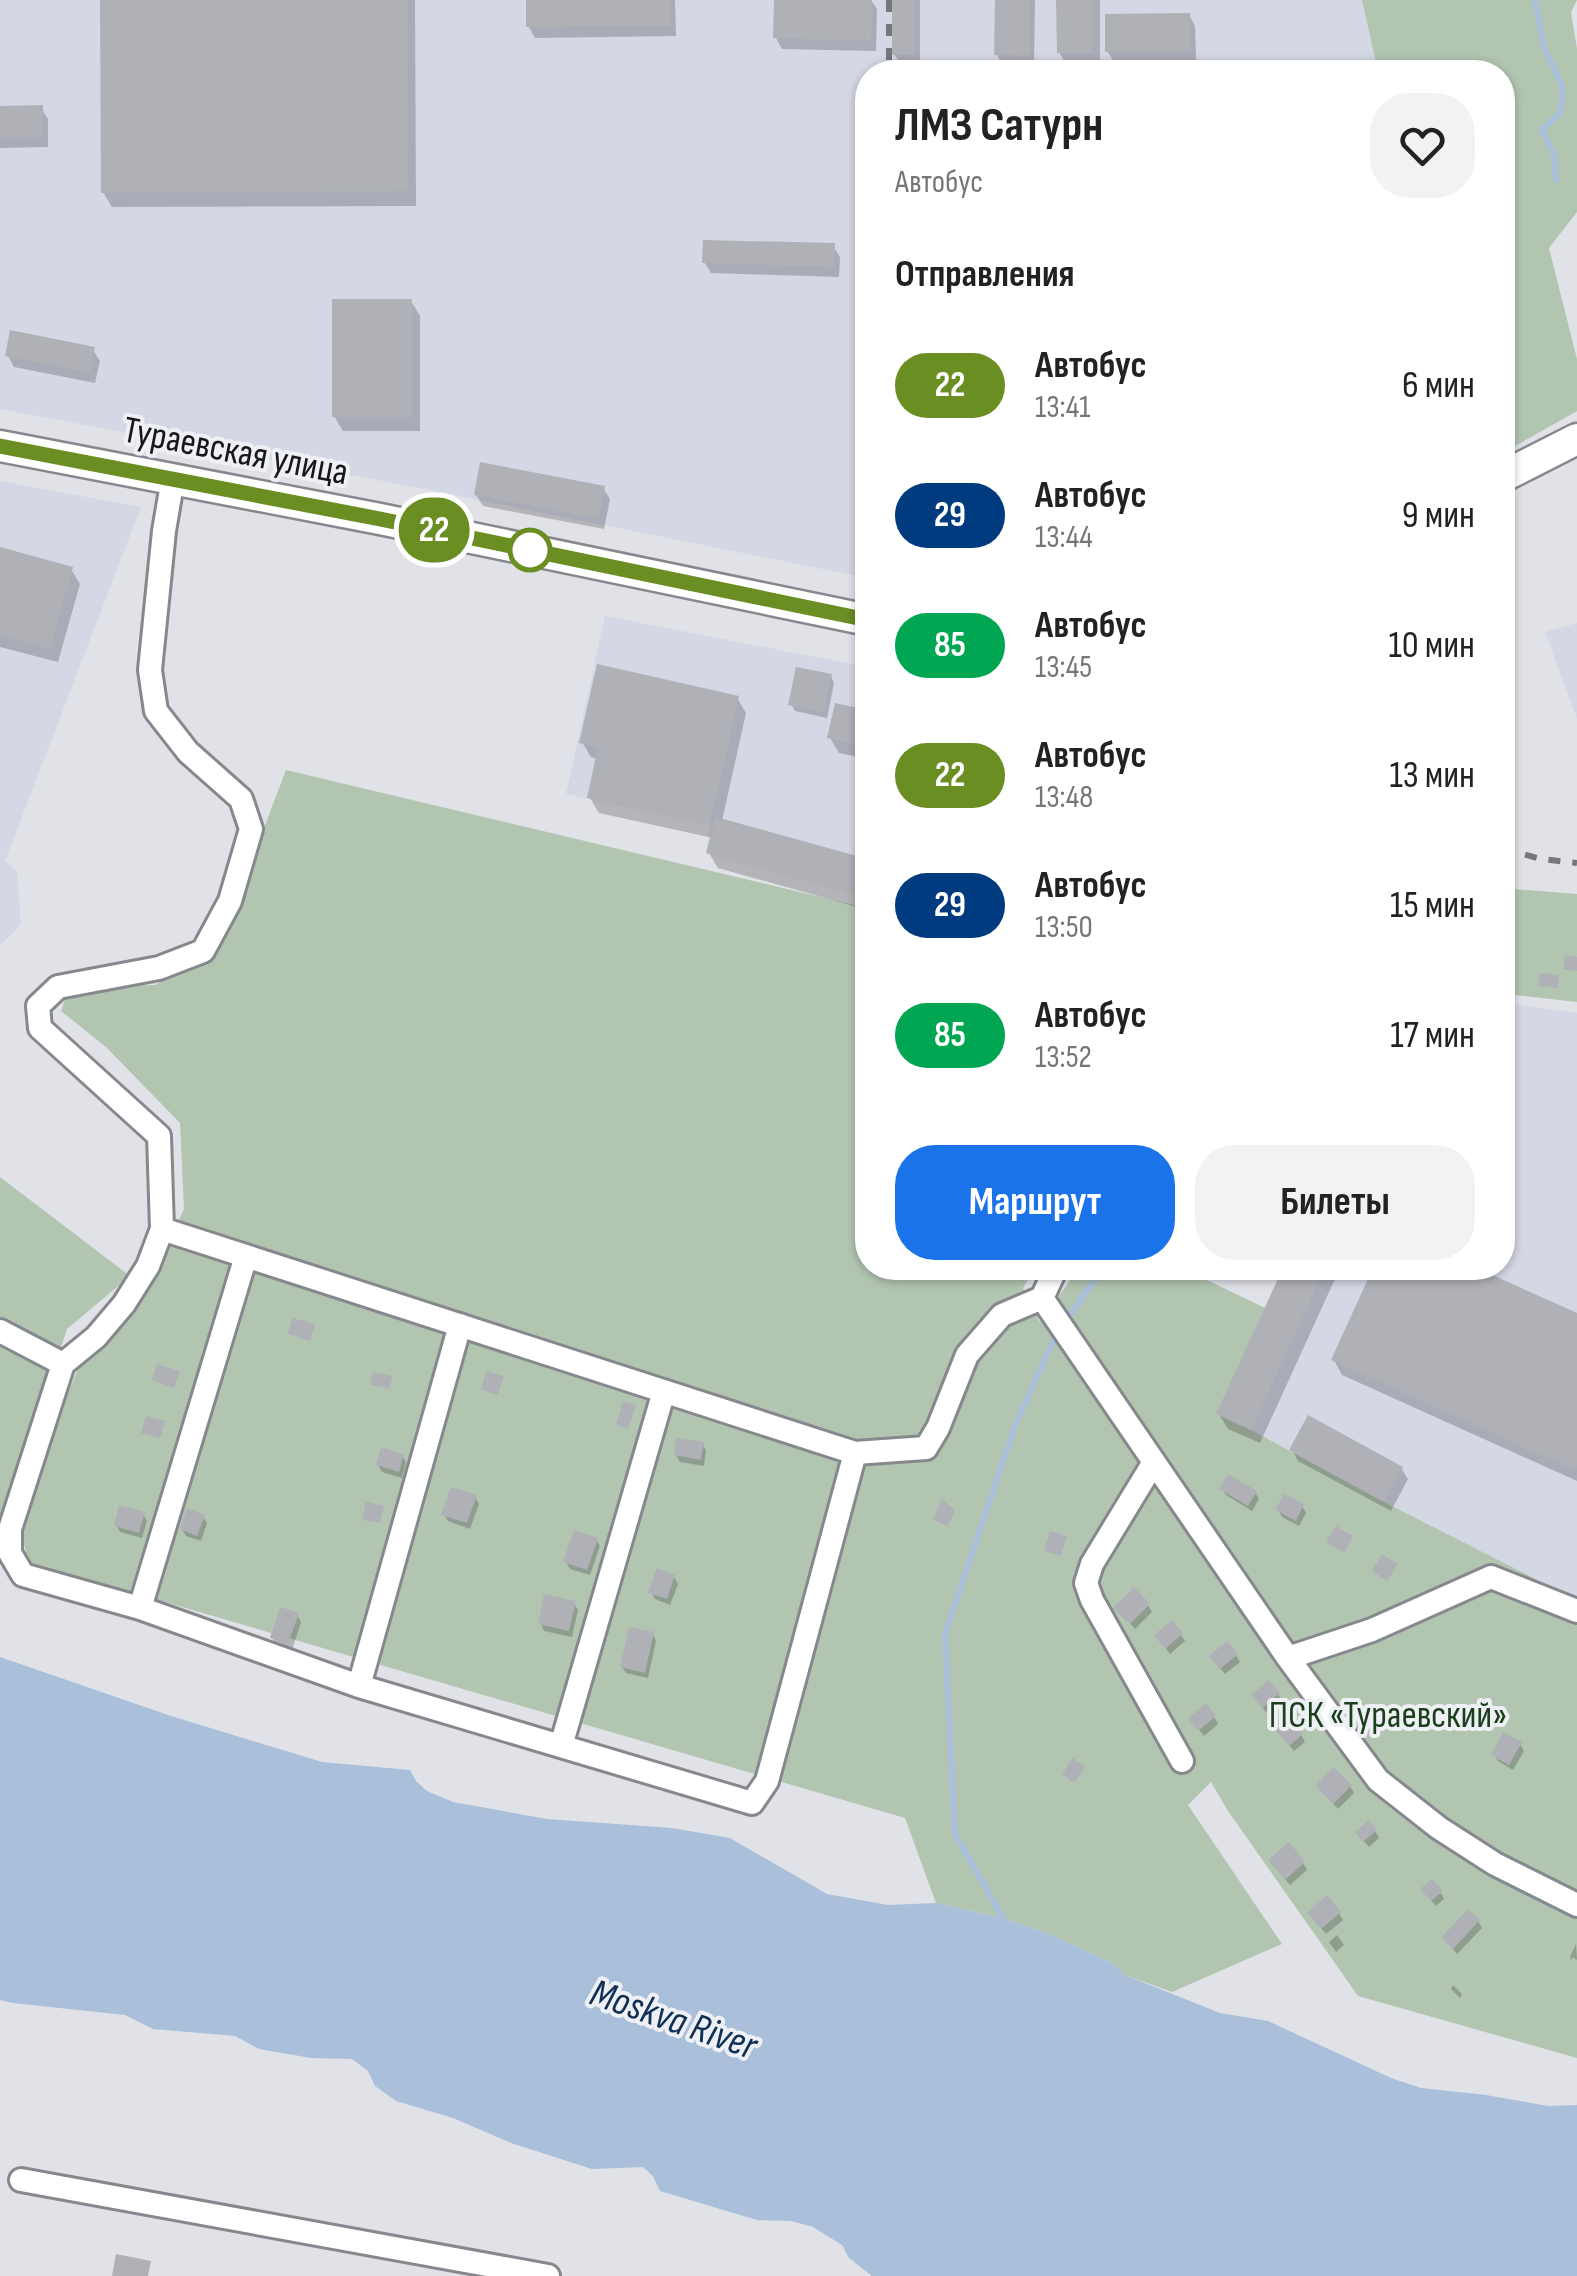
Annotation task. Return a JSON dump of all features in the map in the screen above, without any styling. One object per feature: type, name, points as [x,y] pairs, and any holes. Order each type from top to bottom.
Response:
[{"type":"main road","points":[[1515,471],[1577,439]]},
{"type":"main road","name":"Тураевская улица","points":[[0,446],[380,519],[855,617]]},
{"type":"street","points":[[173,478],[150,670],[156,710],[188,752],[241,799],[251,829],[230,901],[203,950],[160,968],[58,987],[38,1006],[40,1028],[160,1136],[162,1229],[148,1266],[124,1304],[96,1338],[63,1364],[10,1529],[11,1571],[140,1608],[359,1686],[752,1803],[767,1781],[855,1452]]},
{"type":"street","points":[[162,1229],[855,1452],[926,1448],[967,1355],[1002,1316],[1042,1298],[1050,1280]]},
{"type":"street","points":[[140,1608],[246,1256]]},
{"type":"street","points":[[1042,1298],[1288,1658],[1378,1780],[1439,1828],[1495,1864],[1577,1906]]},
{"type":"street","points":[[359,1686],[460,1325]]},
{"type":"street","points":[[0,1331],[63,1364]]},
{"type":"street","points":[[561,1746],[664,1391]]},
{"type":"street","points":[[1154,1462],[1092,1564],[1086,1582],[1092,1600],[1182,1761]]},
{"type":"street","points":[[1288,1658],[1372,1630],[1491,1577],[1577,1611]]},
{"type":"street","points":[[21,2180],[502,2272],[548,2276]]},
{"type":"shaded area","points":[[0,0],[1362,0],[1375,60],[855,60],[855,576],[0,409]]},
{"type":"shaded area","points":[[0,481],[141,507],[5,861],[17,871],[21,925],[0,945]]},
{"type":"shaded area","points":[[605,616],[855,665],[855,895],[706,853],[710,825],[566,794]]},
{"type":"shaded area","points":[[1577,623],[1577,719],[1545,632]]},
{"type":"shaded area","points":[[1515,1005],[1577,1013],[1577,1600],[1216,1414],[1277,1280],[1515,1280]]},
{"type":"green space","points":[[1362,0],[1577,0],[1571,12],[1577,49],[1577,212],[1549,248],[1577,359],[1577,411],[1515,446],[1515,60],[1375,60]]},
{"type":"green space","name":"ПСК «Тураевский»","points":[[286,770],[855,905],[855,1280],[1028,1280],[1023,1288],[1040,1322],[1070,1280],[1207,1280],[1265,1308],[1217,1414],[1577,1600],[1577,2058],[1358,1996],[1211,1782],[1188,1805],[1282,1944],[1172,1992],[1125,1975],[1112,1963],[1047,1933],[1003,1918],[936,1903],[905,1818],[28,1562],[19,1520],[83,1355],[146,1290],[184,1209],[180,1123],[106,1047],[61,1011],[67,994],[155,985],[218,949]]},
{"type":"green space","points":[[1515,889],[1577,894],[1577,1002],[1515,995]]},
{"type":"green space","points":[[0,1177],[130,1276],[67,1329],[0,1531]]},
{"type":"water","name":"Moskva River","points":[[0,1657],[171,1716],[322,1762],[410,1770],[427,1791],[453,1802],[547,1819],[672,1828],[730,1838],[827,1894],[888,1905],[936,1903],[1003,1918],[1112,1963],[1125,1975],[1220,2013],[1268,2021],[1421,2088],[1548,2106],[1577,2105],[1577,2276],[872,2276],[849,2258],[842,2245],[813,2227],[791,2221],[757,2220],[660,2191],[643,2167],[592,2169],[511,2143],[453,2118],[396,2101],[375,2086],[368,2071],[352,2059],[311,2058],[259,2049],[235,2036],[153,2029],[125,2015],[0,2000]]},
{"type":"building","points":[[100,0],[408,0],[408,191],[101,193]]},
{"type":"building","points":[[526,0],[671,0],[671,26],[526,27]]},
{"type":"building","points":[[774,0],[872,0],[871,41],[773,38]]},
{"type":"building","points":[[892,0],[915,0],[915,55],[892,55]]},
{"type":"building","points":[[995,0],[1030,0],[1029,56],[994,55]]},
{"type":"building","points":[[1056,0],[1092,0],[1093,53],[1057,53]]},
{"type":"building","points":[[1190,13],[1191,51],[1105,52],[1105,14]]},
{"type":"building","points":[[43,105],[43,137],[0,137],[0,106]]},
{"type":"building","points":[[703,240],[835,243],[834,267],[702,263]]},
{"type":"building","points":[[332,299],[412,299],[412,417],[332,417]]},
{"type":"building","points":[[10,330],[95,347],[90,373],[5,356]]},
{"type":"building","points":[[480,462],[605,486],[599,519],[474,495]]},
{"type":"building","points":[[0,547],[73,567],[50,649],[0,635]]},
{"type":"building","points":[[597,664],[739,696],[710,825],[587,798],[598,747],[579,743]]},
{"type":"building","points":[[796,667],[832,674],[824,712],[788,705]]},
{"type":"building","points":[[835,703],[855,707],[855,744],[827,738]]},
{"type":"building","points":[[716,817],[855,855],[855,894],[706,853]]},
{"type":"building","points":[[1565,955],[1577,957],[1577,971],[1563,969]]},
{"type":"building","points":[[1540,973],[1559,975],[1557,988],[1538,986]]},
{"type":"building","points":[[1277,1280],[1320,1280],[1251,1430],[1216,1414]]},
{"type":"building","points":[[1368,1280],[1504,1280],[1577,1313],[1577,1464],[1574,1470],[1331,1360]]},
{"type":"building","points":[[292,1318],[315,1324],[310,1341],[288,1334]]},
{"type":"building","points":[[157,1364],[180,1371],[174,1388],[152,1380]]},
{"type":"building","points":[[486,1371],[504,1376],[498,1395],[481,1390]]},
{"type":"building","points":[[373,1372],[393,1376],[389,1389],[370,1385]]},
{"type":"building","points":[[623,1401],[636,1405],[628,1429],[616,1425]]},
{"type":"building","points":[[1308,1415],[1403,1467],[1384,1502],[1289,1450]]},
{"type":"building","points":[[146,1416],[165,1421],[160,1438],[141,1433]]},
{"type":"building","points":[[676,1438],[704,1442],[701,1460],[674,1455]]},
{"type":"building","points":[[381,1447],[404,1454],[399,1472],[376,1465]]},
{"type":"building","points":[[1228,1474],[1257,1491],[1248,1506],[1219,1489]]},
{"type":"building","points":[[451,1487],[477,1495],[467,1523],[441,1515]]},
{"type":"building","points":[[1284,1494],[1304,1504],[1296,1521],[1275,1510]]},
{"type":"building","points":[[942,1499],[955,1510],[948,1526],[933,1520]]},
{"type":"building","points":[[366,1502],[384,1506],[380,1523],[362,1520]]},
{"type":"building","points":[[119,1505],[145,1512],[139,1533],[114,1526]]},
{"type":"building","points":[[187,1508],[205,1515],[197,1536],[180,1529]]},
{"type":"building","points":[[1336,1526],[1353,1536],[1344,1553],[1326,1542]]},
{"type":"building","points":[[574,1530],[598,1538],[587,1570],[563,1562]]},
{"type":"building","points":[[1050,1531],[1067,1536],[1061,1556],[1044,1551]]},
{"type":"building","points":[[1382,1554],[1398,1564],[1387,1581],[1372,1571]]},
{"type":"building","points":[[657,1568],[675,1575],[667,1599],[648,1593]]},
{"type":"building","points":[[1134,1587],[1150,1604],[1130,1624],[1113,1608]]},
{"type":"building","points":[[544,1594],[576,1601],[569,1631],[538,1624]]},
{"type":"building","points":[[280,1607],[299,1613],[288,1644],[270,1638]]},
{"type":"building","points":[[1172,1620],[1183,1633],[1165,1649],[1154,1635]]},
{"type":"building","points":[[629,1627],[654,1632],[645,1673],[620,1667]]},
{"type":"building","points":[[1227,1641],[1238,1654],[1220,1669],[1209,1656]]},
{"type":"building","points":[[1269,1680],[1280,1693],[1262,1708],[1251,1695]]},
{"type":"building","points":[[1206,1703],[1216,1716],[1198,1731],[1188,1718]]},
{"type":"building","points":[[1287,1714],[1303,1734],[1289,1746],[1272,1726]]},
{"type":"building","points":[[1503,1732],[1522,1742],[1509,1765],[1491,1755]]},
{"type":"building","points":[[1073,1758],[1085,1767],[1074,1783],[1062,1774]]},
{"type":"building","points":[[1334,1767],[1352,1785],[1333,1804],[1315,1786]]},
{"type":"building","points":[[1369,1820],[1377,1830],[1363,1842],[1355,1832]]},
{"type":"building","points":[[1289,1842],[1305,1862],[1285,1880],[1268,1860]]},
{"type":"building","points":[[1432,1879],[1443,1891],[1431,1901],[1420,1889]]},
{"type":"building","points":[[1327,1895],[1341,1912],[1321,1929],[1307,1913]]},
{"type":"building","points":[[1468,1909],[1480,1920],[1453,1949],[1441,1938]]},
{"type":"building","points":[[116,2254],[151,2261],[148,2276],[112,2276]]},
{"type":"waterway","points":[[1535,0],[1544,47],[1563,88],[1560,113],[1542,130],[1554,154],[1556,180]]},
{"type":"waterway","points":[[1003,1918],[955,1834],[945,1634],[1016,1423],[1056,1335],[1095,1280]]},
{"type":"railway","points":[[889,0],[889,60]]},
{"type":"railway","points":[[1515,852],[1577,863]]},
{"type":"bus line","name":"22","points":[[0,446],[380,519],[855,617]]}]
